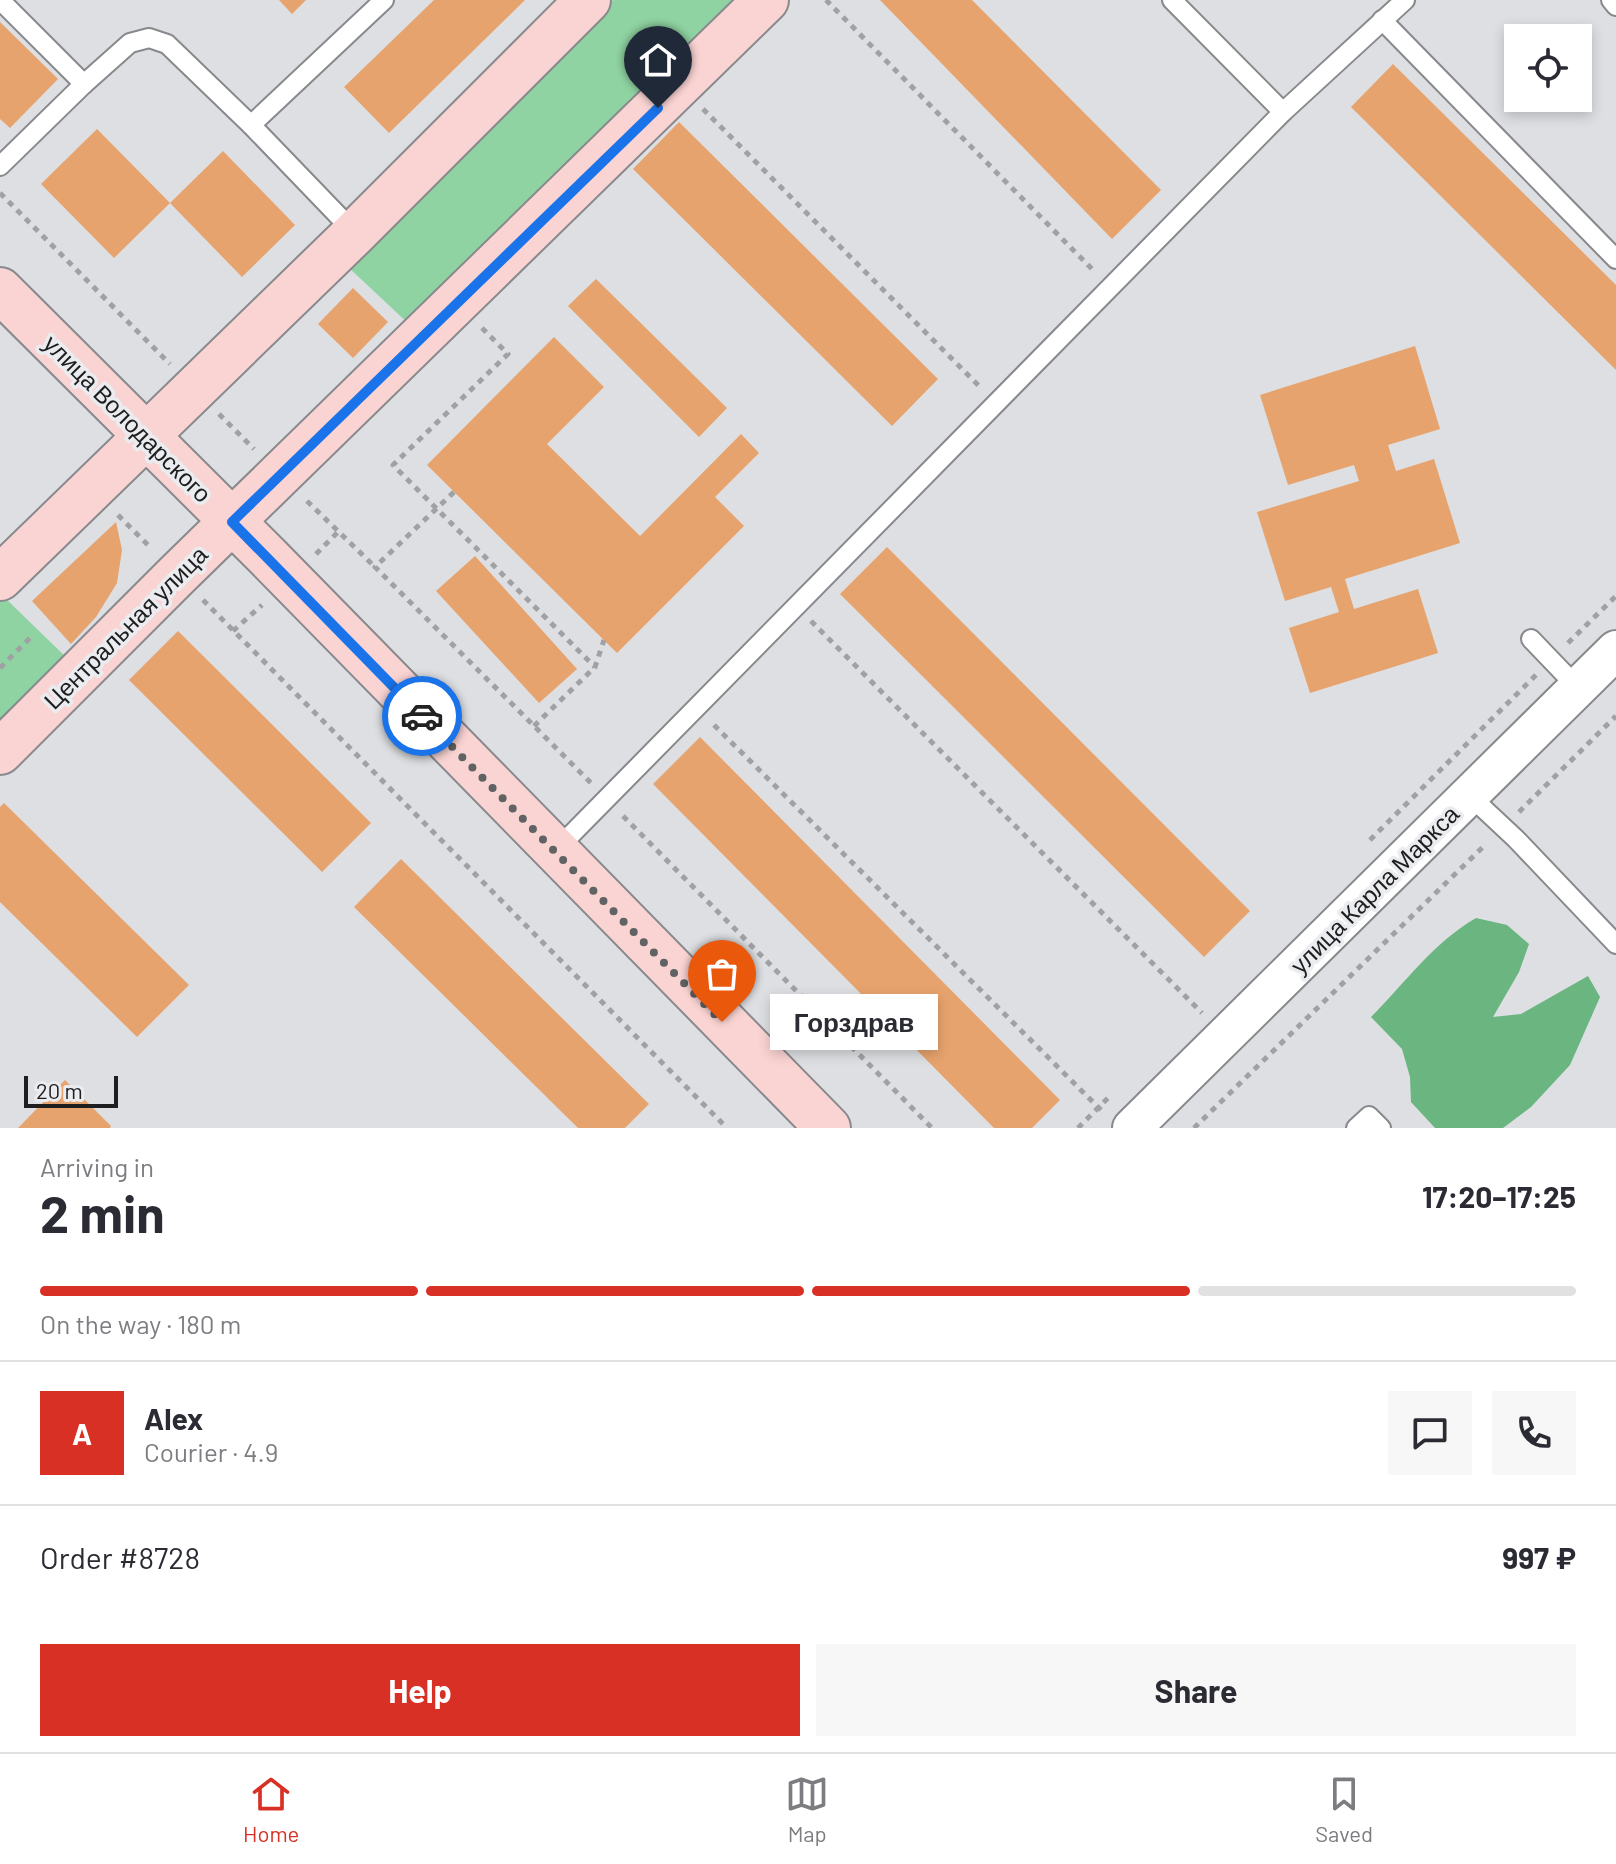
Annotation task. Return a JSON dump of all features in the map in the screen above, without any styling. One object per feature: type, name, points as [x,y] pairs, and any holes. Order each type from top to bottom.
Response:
[{"type":"street","points":[[0,578],[355,233],[588,0]]},
{"type":"street","name":"Центральная улица","points":[[0,752],[766,0]]},
{"type":"street","name":"улица Володарского","points":[[0,290],[828,1128]]},
{"type":"street","name":"улица Карла Маркса","points":[[1121,1123],[1225,1036],[1616,650]]},
{"type":"lane","points":[[0,0],[84,84]]},
{"type":"lane","points":[[251,125],[384,0]]},
{"type":"lane","points":[[1172,0],[1283,112]]},
{"type":"lane","points":[[554,852],[1283,112],[1405,0]]},
{"type":"lane","points":[[1611,0],[1616,6]]},
{"type":"lane","points":[[1382,20],[1616,259]]},
{"type":"lane","points":[[0,166],[130,43],[149,38],[167,44],[251,125],[355,233]]},
{"type":"lane","points":[[1531,639],[1578,688]]},
{"type":"lane","points":[[1469,795],[1504,827],[1616,944]]},
{"type":"lane","points":[[1356,1128],[1369,1116],[1381,1128]]},
{"type":"path","points":[[826,0],[1110,287]]},
{"type":"path","points":[[680,86],[996,403]]},
{"type":"path","points":[[0,193],[194,389]]},
{"type":"path","points":[[481,326],[508,354],[393,465],[595,667]]},
{"type":"path","points":[[92,489],[727,1128]]},
{"type":"path","points":[[454,492],[375,567],[932,1128]]},
{"type":"path","points":[[1364,846],[1616,596]]},
{"type":"path","points":[[797,606],[1225,1036]]},
{"type":"path","points":[[0,668],[33,635]]},
{"type":"path","points":[[534,726],[595,667],[604,640]]},
{"type":"path","points":[[697,707],[1099,1108],[1121,1123]]},
{"type":"path","points":[[1194,1128],[1616,716]]},
{"type":"path","points":[[1188,1020],[1199,1009]]},
{"type":"path","points":[[1078,1128],[1110,1097]]},
{"type":"green space","points":[[613,0],[747,0],[412,327],[347,266]]},
{"type":"green space","points":[[4,597],[73,664],[0,733],[0,601]]},
{"type":"green space","points":[[1476,918],[1507,925],[1529,944],[1519,972],[1493,1017],[1521,1014],[1588,976],[1600,997],[1570,1065],[1531,1107],[1503,1128],[1435,1128],[1411,1102],[1410,1077],[1402,1049],[1371,1017],[1433,951]]},
{"type":"building","points":[[279,0],[306,0],[292,14]]},
{"type":"building","points":[[434,0],[525,0],[389,133],[344,87]]},
{"type":"building","points":[[880,0],[972,0],[1161,190],[1112,239]]},
{"type":"building","points":[[0,22],[58,79],[10,128],[0,119]]},
{"type":"building","points":[[1393,64],[1616,285],[1616,370],[1351,107]]},
{"type":"building","points":[[679,122],[938,379],[892,426],[633,169]]},
{"type":"building","points":[[97,129],[170,203],[114,258],[41,184]]},
{"type":"building","points":[[223,151],[295,225],[242,277],[170,203]]},
{"type":"building","points":[[596,279],[727,408],[699,437],[568,306]]},
{"type":"building","points":[[353,288],[388,322],[353,358],[318,324]]},
{"type":"building","points":[[554,337],[604,387],[547,444],[640,536],[741,434],[759,453],[715,497],[744,526],[617,653],[427,465]]},
{"type":"building","points":[[1415,346],[1440,429],[1388,445],[1396,471],[1434,459],[1460,543],[1345,579],[1354,609],[1418,589],[1438,653],[1310,693],[1289,628],[1339,612],[1331,587],[1285,601],[1257,512],[1359,481],[1354,465],[1288,485],[1260,395]]},
{"type":"building","points":[[116,522],[122,550],[117,583],[96,617],[71,644],[32,601]]},
{"type":"building","points":[[887,547],[1250,911],[1204,957],[840,594]]},
{"type":"building","points":[[475,556],[577,669],[539,703],[436,591]]},
{"type":"building","points":[[178,631],[371,823],[322,872],[129,680]]},
{"type":"building","points":[[700,737],[1060,1100],[1032,1128],[994,1128],[653,784]]},
{"type":"building","points":[[4,803],[189,985],[137,1037],[0,902],[0,807]]},
{"type":"building","points":[[401,859],[649,1104],[625,1128],[578,1128],[354,907]]},
{"type":"building","points":[[65,1080],[110,1128],[18,1128]]},
{"type":"way so far","points":[[422,716],[722,1022]]},
{"type":"place","name":"Горздрав","points":[[722,1022]]},
{"type":"route","points":[[422,716],[232,522],[658,108]]}]
